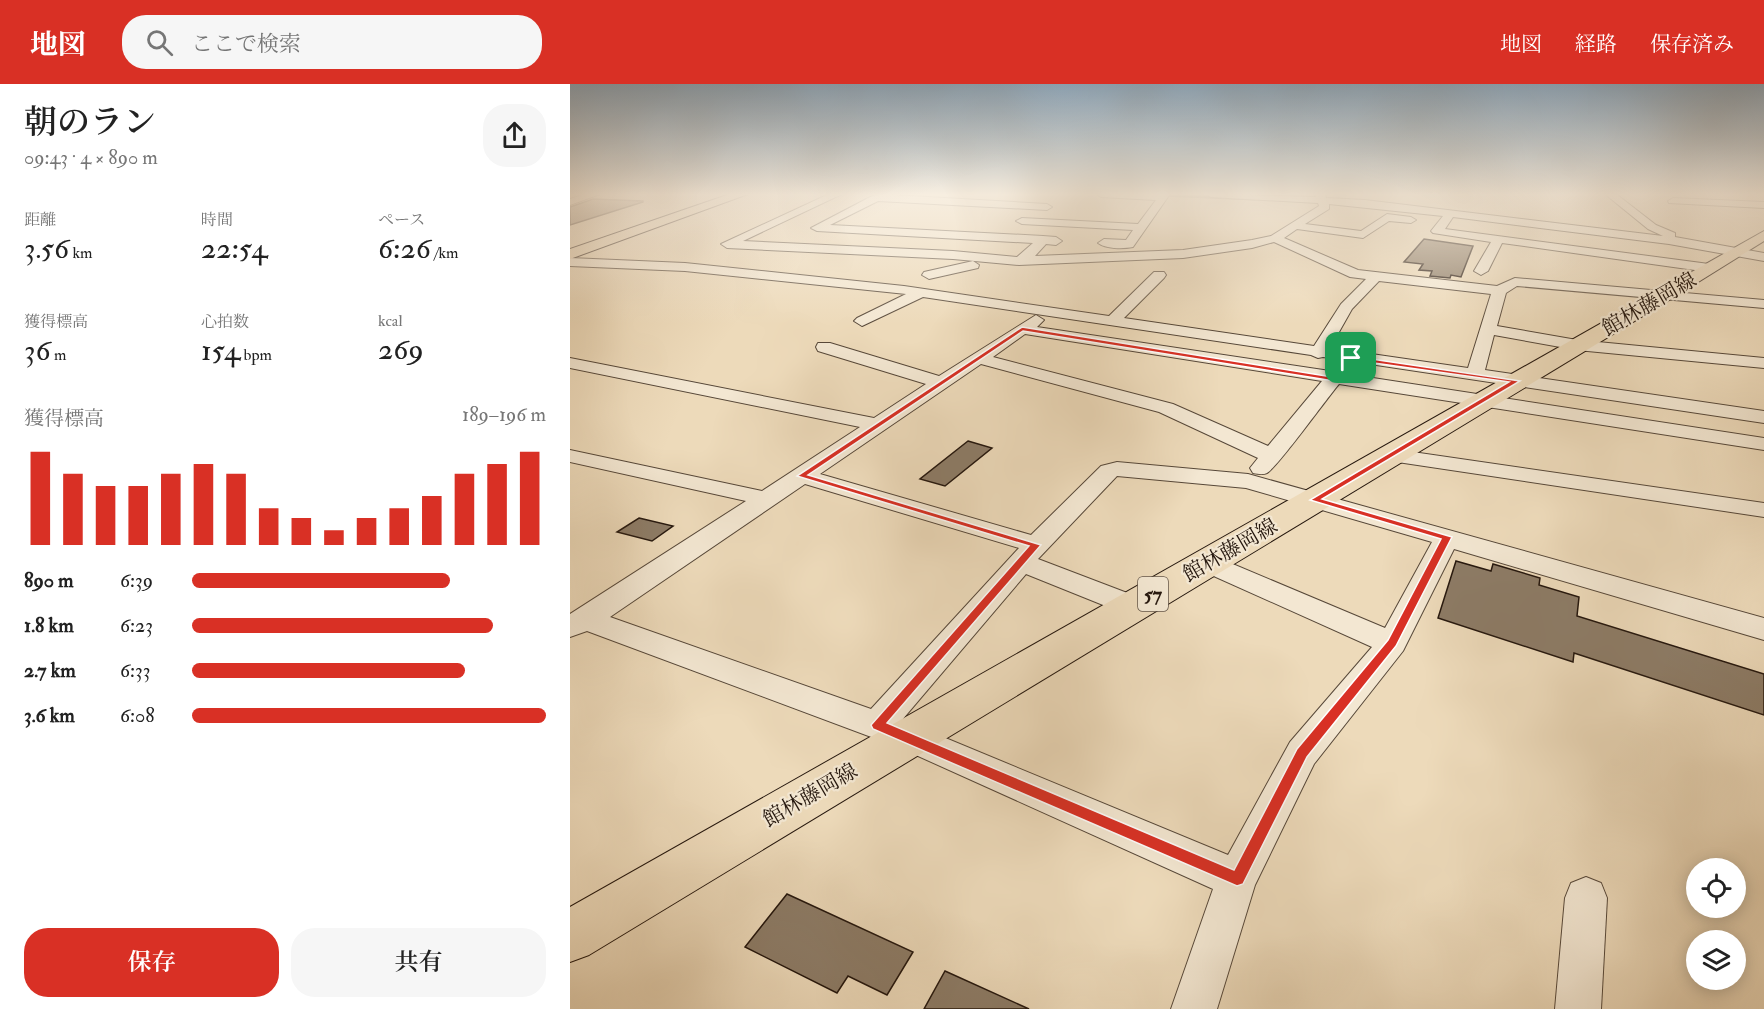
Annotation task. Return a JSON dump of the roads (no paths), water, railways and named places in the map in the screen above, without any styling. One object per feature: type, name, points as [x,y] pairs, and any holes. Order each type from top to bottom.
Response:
[{"type":"main road","points":[[570,254],[618,237]]},
{"type":"main road","name":"館林藤岡線","points":[[570,936],[1392,454],[1480,388],[1516,381],[1743,253]]},
{"type":"street","points":[[742,237],[727,244],[953,255],[1019,261],[1028,256],[1043,240]]},
{"type":"street","points":[[731,272],[798,237]]},
{"type":"street","points":[[904,290],[929,275],[976,237]]},
{"type":"street","points":[[997,237],[1065,241]]},
{"type":"street","points":[[1086,242],[1129,244],[1134,237]]},
{"type":"street","points":[[1439,249],[1444,237]]},
{"type":"street","points":[[1485,237],[1561,248],[1743,253]]},
{"type":"street","points":[[1561,248],[1564,237]]},
{"type":"street","points":[[1643,237],[1743,253]]},
{"type":"street","points":[[1678,237],[1687,243]]},
{"type":"street","points":[[929,275],[983,263],[1183,254],[1252,244],[1275,238],[1342,270],[1372,276],[1499,291],[1515,282],[1530,282],[1764,304]]},
{"type":"street","points":[[1481,271],[1484,255],[1498,240]]},
{"type":"street","points":[[570,262],[642,264],[904,290],[1112,321],[1351,358],[1480,388],[1764,444]]},
{"type":"street","points":[[1112,321],[1159,275]]},
{"type":"street","points":[[1318,353],[1346,307],[1374,279],[1372,276]]},
{"type":"street","points":[[1480,388],[1487,329],[1499,291]]},
{"type":"street","points":[[862,321],[920,292]]},
{"type":"street","points":[[578,623],[1048,312]]},
{"type":"street","points":[[1022,329],[1334,379],[1480,388]]},
{"type":"street","points":[[1487,329],[1577,345],[1764,363]]},
{"type":"street","points":[[824,347],[941,382]]},
{"type":"street","points":[[978,358],[1166,408],[1272,456]]},
{"type":"street","points":[[1248,481],[1272,456],[1351,358]]},
{"type":"street","points":[[570,363],[878,425]]},
{"type":"street","points":[[1516,381],[1764,417]]},
{"type":"street","points":[[1392,454],[1764,510]]},
{"type":"street","points":[[570,456],[766,499]]},
{"type":"street","points":[[877,725],[1028,553],[1108,471],[1117,469],[1248,481],[1764,629]]},
{"type":"street","points":[[802,476],[1028,553],[1133,606]]},
{"type":"street","points":[[1194,1009],[1237,879],[1302,753],[1392,643],[1447,537]]},
{"type":"street","points":[[1207,563],[1392,643]]},
{"type":"street","points":[[578,623],[910,737],[1237,879]]},
{"type":"street","points":[[1578,1009],[1586,898]]}]
